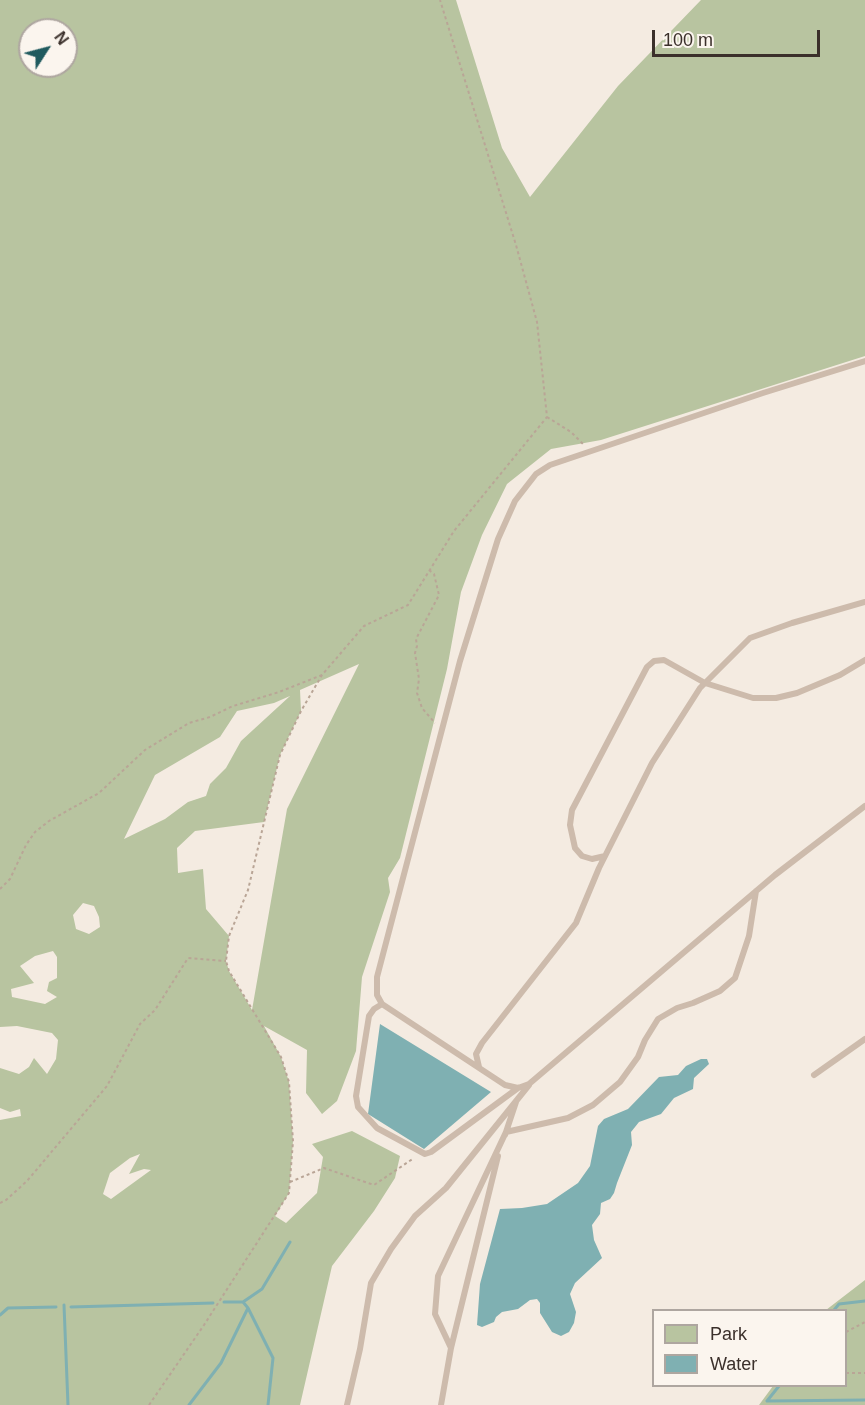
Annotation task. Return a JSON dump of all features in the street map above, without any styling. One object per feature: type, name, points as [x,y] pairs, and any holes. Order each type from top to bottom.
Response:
[{"type":"lane","points":[[518,1088],[505,1085],[382,1004],[377,995],[377,977],[460,661],[498,539],[515,501],[536,474],[550,465],[865,361]]},
{"type":"lane","points":[[479,1067],[476,1054],[482,1043],[576,922],[605,856],[652,763],[705,683],[750,638],[865,602]]},
{"type":"lane","points":[[605,856],[592,859],[582,856],[575,848],[570,825],[572,810],[647,667],[654,661],[664,660],[705,683],[753,698],[776,698],[797,693],[840,675],[865,660]]},
{"type":"lane","points":[[347,1405],[360,1349],[371,1283],[391,1249],[415,1216],[446,1188],[529,1084],[756,891],[865,806]]},
{"type":"lane","points":[[506,1132],[568,1118],[593,1104],[620,1082],[638,1057],[658,1019],[676,1008],[720,991],[735,978],[749,936],[756,891]]},
{"type":"lane","points":[[382,1004],[369,1016],[356,1096],[358,1107],[377,1128],[422,1153],[431,1152],[499,1100],[529,1084]]},
{"type":"lane","points":[[814,1075],[865,1039]]},
{"type":"lane","points":[[441,1405],[451,1348],[496,1162],[517,1098]]},
{"type":"lane","points":[[451,1348],[435,1314],[438,1276],[506,1132]]},
{"type":"path","points":[[149,1405],[204,1325],[289,1193],[293,1141],[289,1082],[281,1057],[229,971],[226,961],[229,936],[248,890],[280,755],[301,711],[322,675],[364,626],[408,605],[466,516],[547,417],[537,322],[516,245],[440,0]]},
{"type":"path","points":[[547,417],[571,432],[590,450]]},
{"type":"path","points":[[429,570],[434,574],[439,595],[416,639],[415,653],[419,679],[417,693],[422,708],[441,730]]},
{"type":"path","points":[[0,889],[10,879],[26,845],[35,832],[49,820],[99,793],[145,750],[189,723],[322,675]]},
{"type":"path","points":[[0,1203],[27,1181],[107,1086],[140,1024],[155,1010],[188,958],[226,961]]},
{"type":"path","points":[[290,1182],[324,1168],[374,1185],[422,1153]]},
{"type":"path","points":[[847,1331],[865,1322]]},
{"type":"path","points":[[847,1373],[865,1373]]},
{"type":"green space","points":[[0,0],[456,0],[502,148],[530,197],[618,86],[701,0],[865,0],[865,356],[601,440],[551,449],[507,484],[482,535],[461,592],[447,669],[400,858],[388,878],[390,892],[362,977],[356,1051],[337,1101],[322,1114],[306,1093],[307,1050],[264,1026],[281,1057],[289,1082],[293,1141],[289,1193],[275,1216],[286,1223],[317,1193],[323,1157],[312,1144],[352,1131],[400,1156],[395,1178],[374,1211],[332,1266],[300,1405],[0,1405],[0,1120],[21,1116],[20,1109],[10,1112],[0,1108],[0,1068],[19,1074],[29,1067],[34,1058],[47,1074],[56,1059],[58,1040],[52,1033],[17,1026],[0,1027]],"holes":[[[359,664],[287,809],[252,1010],[229,971],[226,961],[229,936],[206,909],[203,869],[178,873],[177,848],[195,831],[264,822],[280,755],[301,711],[300,690]],[[290,696],[241,741],[226,768],[210,784],[206,796],[188,802],[165,819],[124,839],[155,775],[220,737],[237,711],[274,703]],[[83,903],[94,906],[99,917],[100,927],[89,934],[76,929],[73,915]],[[53,951],[57,957],[57,978],[49,982],[47,991],[57,997],[45,1004],[12,997],[11,989],[34,983],[20,966],[35,956]],[[140,1154],[129,1174],[144,1169],[151,1170],[111,1199],[103,1194],[110,1173],[130,1158]]]},
{"type":"green space","points":[[865,1280],[865,1405],[759,1405],[772,1387],[847,1387],[847,1309],[827,1309]]},
{"type":"water","points":[[380,1024],[491,1092],[424,1149],[368,1114]]},
{"type":"water","points":[[701,1059],[707,1059],[709,1064],[694,1078],[693,1089],[674,1098],[661,1114],[639,1122],[631,1132],[632,1145],[614,1193],[610,1199],[601,1203],[600,1214],[592,1225],[594,1240],[602,1258],[575,1283],[570,1294],[576,1312],[569,1332],[561,1336],[552,1332],[540,1313],[540,1303],[537,1299],[530,1300],[518,1309],[502,1312],[494,1322],[482,1327],[477,1325],[480,1284],[500,1209],[547,1204],[578,1183],[590,1166],[598,1126],[604,1119],[628,1109],[659,1077],[678,1075],[686,1066]]},
{"type":"waterway","points":[[189,1405],[221,1363],[248,1308],[243,1302],[262,1289],[290,1242]]},
{"type":"waterway","points":[[835,1309],[839,1304],[865,1301]]},
{"type":"waterway","points":[[224,1302],[243,1302]]},
{"type":"waterway","points":[[71,1307],[213,1303]]},
{"type":"waterway","points":[[64,1305],[68,1405]]},
{"type":"waterway","points":[[0,1315],[8,1308],[56,1307]]},
{"type":"waterway","points":[[248,1308],[273,1358],[268,1405]]},
{"type":"waterway","points":[[778,1387],[767,1401],[865,1400]]}]
